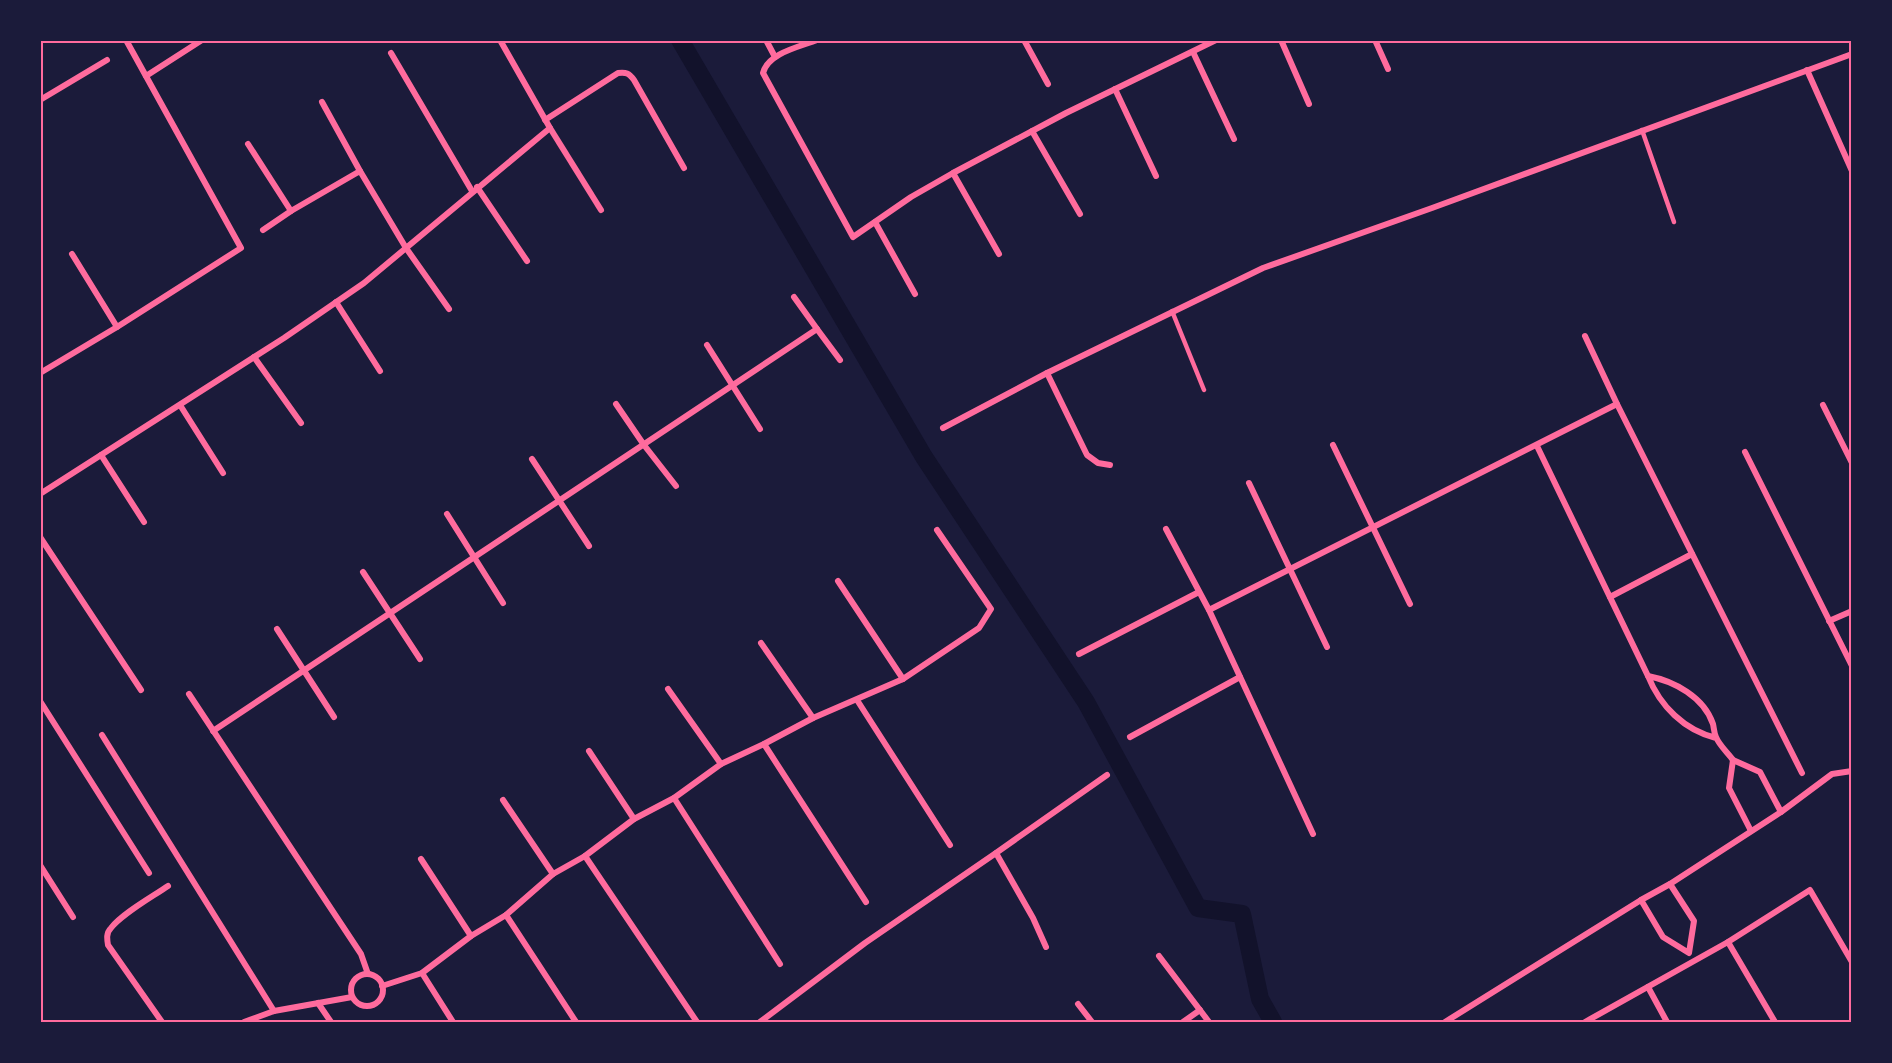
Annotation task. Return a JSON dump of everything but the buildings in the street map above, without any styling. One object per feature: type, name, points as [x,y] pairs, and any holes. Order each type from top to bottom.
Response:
[{"type":"street","points":[[40,373],[241,248],[126,40]]},
{"type":"street","points":[[146,76],[202,40]]},
{"type":"street","points":[[500,40],[545,120],[601,210]]},
{"type":"street","points":[[766,40],[775,57]]},
{"type":"street","points":[[817,40],[775,57],[765,65],[762,73],[853,237],[911,197],[953,173],[1115,89],[1216,40]]},
{"type":"street","points":[[1024,40],[1048,84]]},
{"type":"street","points":[[1281,40],[1309,104]]},
{"type":"street","points":[[1376,40],[1388,69]]},
{"type":"street","points":[[1192,52],[1234,139]]},
{"type":"street","points":[[392,53],[475,189],[527,261]]},
{"type":"street","points":[[943,428],[1047,373],[1263,267],[1851,54]]},
{"type":"street","points":[[40,100],[107,60]]},
{"type":"street","points":[[1807,70],[1851,171]]},
{"type":"street","points":[[545,120],[618,73],[626,72],[634,80],[684,168]]},
{"type":"street","points":[[1115,89],[1155,176]]},
{"type":"street","points":[[322,102],[406,248],[449,309]]},
{"type":"street","points":[[40,494],[254,357],[364,283],[550,128]]},
{"type":"street","points":[[1032,131],[1080,214]]},
{"type":"street","points":[[248,144],[291,211]]},
{"type":"street","points":[[263,230],[360,171]]},
{"type":"street","points":[[953,173],[999,254]]},
{"type":"street","points":[[875,222],[915,294]]},
{"type":"street","points":[[72,254],[117,327]]},
{"type":"street","points":[[794,297],[840,360]]},
{"type":"street","points":[[336,302],[380,371]]},
{"type":"street","points":[[213,731],[817,329]]},
{"type":"street","points":[[1585,336],[1802,773]]},
{"type":"street","points":[[707,345],[760,429]]},
{"type":"street","points":[[254,357],[301,423]]},
{"type":"street","points":[[1047,373],[1087,454],[1098,463],[1110,465]]},
{"type":"street","points":[[616,404],[676,486]]},
{"type":"street","points":[[1209,610],[1617,404]]},
{"type":"street","points":[[180,405],[224,473]]},
{"type":"street","points":[[1823,405],[1851,463]]},
{"type":"street","points":[[1332,445],[1410,604]]},
{"type":"street","points":[[1537,446],[1656,694],[1678,718],[1699,734],[1716,738]]},
{"type":"street","points":[[1745,452],[1851,666]]},
{"type":"street","points":[[101,455],[144,522]]},
{"type":"street","points":[[532,459],[589,546]]},
{"type":"street","points":[[1249,483],[1327,647]]},
{"type":"street","points":[[447,514],[503,603]]},
{"type":"street","points":[[1166,529],[1209,610],[1313,834]]},
{"type":"street","points":[[382,986],[422,974],[471,936],[506,915],[553,874],[585,856],[634,819],[674,798],[721,764],[813,718],[903,679],[979,628],[991,609],[937,530]]},
{"type":"street","points":[[40,537],[141,690]]},
{"type":"street","points":[[1610,597],[1692,554]]},
{"type":"street","points":[[363,572],[420,659]]},
{"type":"street","points":[[838,581],[903,679]]},
{"type":"street","points":[[1079,654],[1199,592]]},
{"type":"street","points":[[1829,621],[1851,611]]},
{"type":"street","points":[[277,629],[334,717]]},
{"type":"street","points":[[761,643],[813,718]]},
{"type":"street","points":[[1648,676],[1662,679],[1697,699],[1713,724],[1716,738],[1733,760],[1760,772],[1781,812]]},
{"type":"street","points":[[1130,737],[1240,677]]},
{"type":"street","points":[[668,689],[721,764]]},
{"type":"street","points":[[189,694],[361,954],[368,974]]},
{"type":"street","points":[[857,700],[950,845]]},
{"type":"street","points":[[40,701],[149,873]]},
{"type":"street","points":[[102,735],[274,1011]]},
{"type":"street","points":[[764,744],[866,902]]},
{"type":"street","points":[[589,751],[634,819]]},
{"type":"street","points":[[1733,760],[1729,788],[1751,831]]},
{"type":"street","points":[[1445,1023],[1670,884],[1781,812],[1832,774],[1851,771]]},
{"type":"street","points":[[760,1023],[865,943],[1107,775]]},
{"type":"street","points":[[674,798],[780,964]]},
{"type":"street","points":[[503,800],[553,874]]},
{"type":"street","points":[[996,854],[1034,918],[1046,947]]},
{"type":"street","points":[[585,856],[697,1023]]},
{"type":"street","points":[[421,859],[471,936]]},
{"type":"street","points":[[40,865],[74,917]]},
{"type":"street","points":[[1670,884],[1694,921],[1689,953]]},
{"type":"street","points":[[162,1023],[108,945],[106,937],[110,928],[123,917],[168,886]]},
{"type":"street","points":[[1585,1023],[1728,942],[1810,890],[1851,962]]},
{"type":"street","points":[[1641,900],[1663,937],[1689,953],[1694,961]]},
{"type":"street","points":[[506,915],[576,1023]]},
{"type":"street","points":[[1728,942],[1775,1023]]},
{"type":"street","points":[[1159,956],[1209,1023]]},
{"type":"street","points":[[368,974],[377,978],[382,986],[383,994],[379,1001],[365,1006],[357,1003],[352,997],[351,989],[354,981],[360,975],[368,974]]},
{"type":"street","points":[[422,974],[453,1023]]},
{"type":"street","points":[[1648,987],[1667,1023]]},
{"type":"street","points":[[244,1023],[274,1011],[352,997]]},
{"type":"street","points":[[318,1003],[331,1023]]},
{"type":"street","points":[[1078,1004],[1092,1023]]},
{"type":"street","points":[[1182,1023],[1200,1010]]},
{"type":"lane","points":[[1642,130],[1674,222]]},
{"type":"lane","points":[[1172,311],[1204,390]]},
{"type":"waterway","points":[[680,40],[924,457],[1086,702],[1198,908],[1242,914],[1260,999],[1273,1022]]}]
